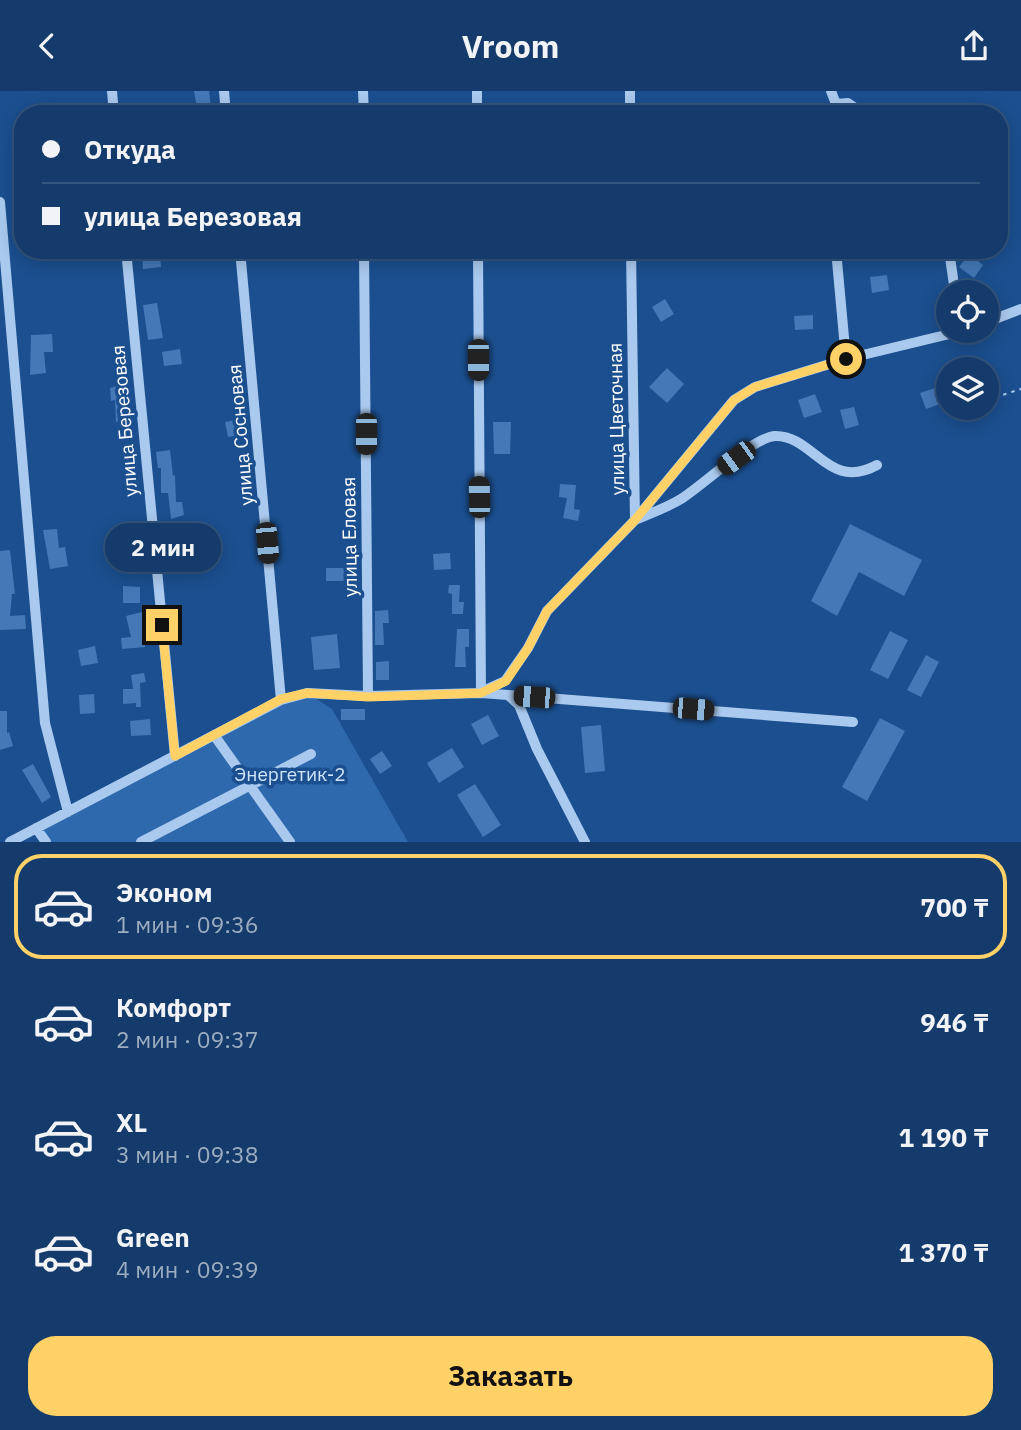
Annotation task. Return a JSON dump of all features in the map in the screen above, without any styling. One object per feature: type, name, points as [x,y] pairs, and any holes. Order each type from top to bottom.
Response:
[{"type":"street","points":[[831,91],[836,104],[851,105]]},
{"type":"street","points":[[0,204],[45,723],[68,812]]},
{"type":"street","name":"улица Березовая","points":[[128,259],[175,756]]},
{"type":"street","name":"улица Сосновая","points":[[241,259],[281,699]]},
{"type":"street","name":"улица Еловая","points":[[365,259],[368,697]]},
{"type":"street","points":[[478,259],[481,693]]},
{"type":"street","name":"улица Цветочная","points":[[481,693],[506,681],[528,648],[547,611],[635,520],[631,259]]},
{"type":"street","points":[[837,259],[846,359]]},
{"type":"street","points":[[950,259],[953,280]]},
{"type":"street","points":[[999,317],[1021,309]]},
{"type":"street","points":[[635,520],[734,400],[744,392],[846,359],[936,337]]},
{"type":"street","points":[[635,520],[681,499],[754,445],[773,436],[797,444],[846,474],[856,474],[877,465]]},
{"type":"street","points":[[10,842],[281,699],[307,693],[368,697],[481,693],[853,722]]},
{"type":"street","points":[[508,695],[519,705],[537,749],[585,842]]},
{"type":"street","points":[[214,735],[290,842]]},
{"type":"street","points":[[141,842],[311,754]]},
{"type":"street","points":[[36,828],[46,842]]},
{"type":"path","points":[[999,396],[1021,389]]},
{"type":"green space","name":"Энергетик-2","points":[[307,693],[332,709],[408,842],[46,842],[36,828],[175,756]]},
{"type":"building","points":[[194,91],[209,91],[211,105],[196,105]]},
{"type":"building","points":[[142,259],[160,259],[161,267],[143,269]]},
{"type":"building","points":[[965,259],[975,259],[983,265],[974,278],[959,267]]},
{"type":"building","points":[[887,275],[889,290],[872,293],[870,277]]},
{"type":"building","points":[[665,299],[674,314],[661,322],[652,307]]},
{"type":"building","points":[[157,303],[163,338],[148,340],[143,305]]},
{"type":"building","points":[[813,315],[813,329],[795,330],[794,316]]},
{"type":"building","points":[[52,334],[53,352],[44,352],[46,373],[30,375],[31,335]]},
{"type":"building","points":[[180,349],[182,364],[164,366],[162,352]]},
{"type":"building","points":[[667,368],[684,384],[667,403],[649,387]]},
{"type":"building","points":[[120,385],[122,407],[128,406],[128,422],[116,422],[115,400],[111,401],[110,388]]},
{"type":"building","points":[[935,388],[936,405],[926,409],[920,393]]},
{"type":"building","points":[[815,394],[822,412],[804,418],[798,400]]},
{"type":"building","points":[[854,407],[859,425],[845,429],[840,410]]},
{"type":"building","points":[[242,419],[245,434],[228,437],[225,422]]},
{"type":"building","points":[[493,422],[511,422],[510,454],[494,454]]},
{"type":"building","points":[[170,450],[173,476],[175,475],[176,502],[182,502],[184,515],[171,519],[168,493],[161,493],[161,468],[158,468],[156,452]]},
{"type":"building","points":[[560,484],[576,485],[574,509],[580,510],[578,521],[563,518],[567,498],[559,497]]},
{"type":"building","points":[[850,524],[922,560],[904,596],[859,572],[837,616],[811,601]]},
{"type":"building","points":[[57,529],[59,548],[65,547],[68,566],[50,569],[43,530]]},
{"type":"building","points":[[168,530],[181,530],[183,564],[171,565]]},
{"type":"building","points":[[10,550],[15,594],[12,594],[10,616],[25,615],[26,629],[0,630],[0,551]]},
{"type":"building","points":[[450,553],[451,569],[434,570],[433,554]]},
{"type":"building","points":[[326,568],[348,568],[348,581],[326,581]]},
{"type":"building","points":[[449,585],[460,585],[459,602],[464,602],[463,614],[452,614]]},
{"type":"building","points":[[123,586],[140,587],[140,603],[123,603]]},
{"type":"building","points":[[388,610],[389,623],[383,623],[384,645],[375,645],[375,611]]},
{"type":"building","points":[[142,612],[146,629],[143,630],[145,647],[122,649],[121,638],[131,637],[126,616]]},
{"type":"building","points":[[457,629],[469,629],[469,647],[465,647],[466,667],[455,667]]},
{"type":"building","points":[[890,631],[908,640],[888,679],[870,670]]},
{"type":"building","points":[[337,634],[340,668],[314,670],[311,637]]},
{"type":"building","points":[[95,646],[98,663],[81,666],[78,650]]},
{"type":"building","points":[[926,655],[939,662],[921,697],[907,690]]},
{"type":"building","points":[[389,661],[389,680],[376,680],[376,662]]},
{"type":"building","points":[[144,673],[146,682],[140,683],[141,707],[136,707],[136,703],[123,704],[123,689],[133,689],[131,675]]},
{"type":"building","points":[[94,694],[95,713],[80,714],[79,695]]},
{"type":"building","points":[[341,709],[365,709],[365,720],[341,720]]},
{"type":"building","points":[[0,711],[7,711],[7,733],[9,732],[13,746],[0,750]]},
{"type":"building","points":[[488,715],[499,736],[482,745],[471,724]]},
{"type":"building","points":[[880,718],[905,731],[867,801],[842,787]]},
{"type":"building","points":[[150,719],[151,735],[131,736],[130,721]]},
{"type":"building","points":[[601,725],[605,771],[585,773],[581,727]]},
{"type":"building","points":[[452,748],[464,767],[439,783],[427,763]]},
{"type":"building","points":[[382,751],[392,766],[380,774],[370,759]]},
{"type":"building","points":[[33,764],[51,797],[42,803],[22,770]]},
{"type":"building","points":[[475,784],[501,825],[483,837],[457,795]]},
{"type":"route","points":[[162,625],[175,756],[281,699],[307,693],[368,697],[481,693],[506,681],[528,648],[547,611],[635,520],[734,400],[755,387],[846,359]]}]
